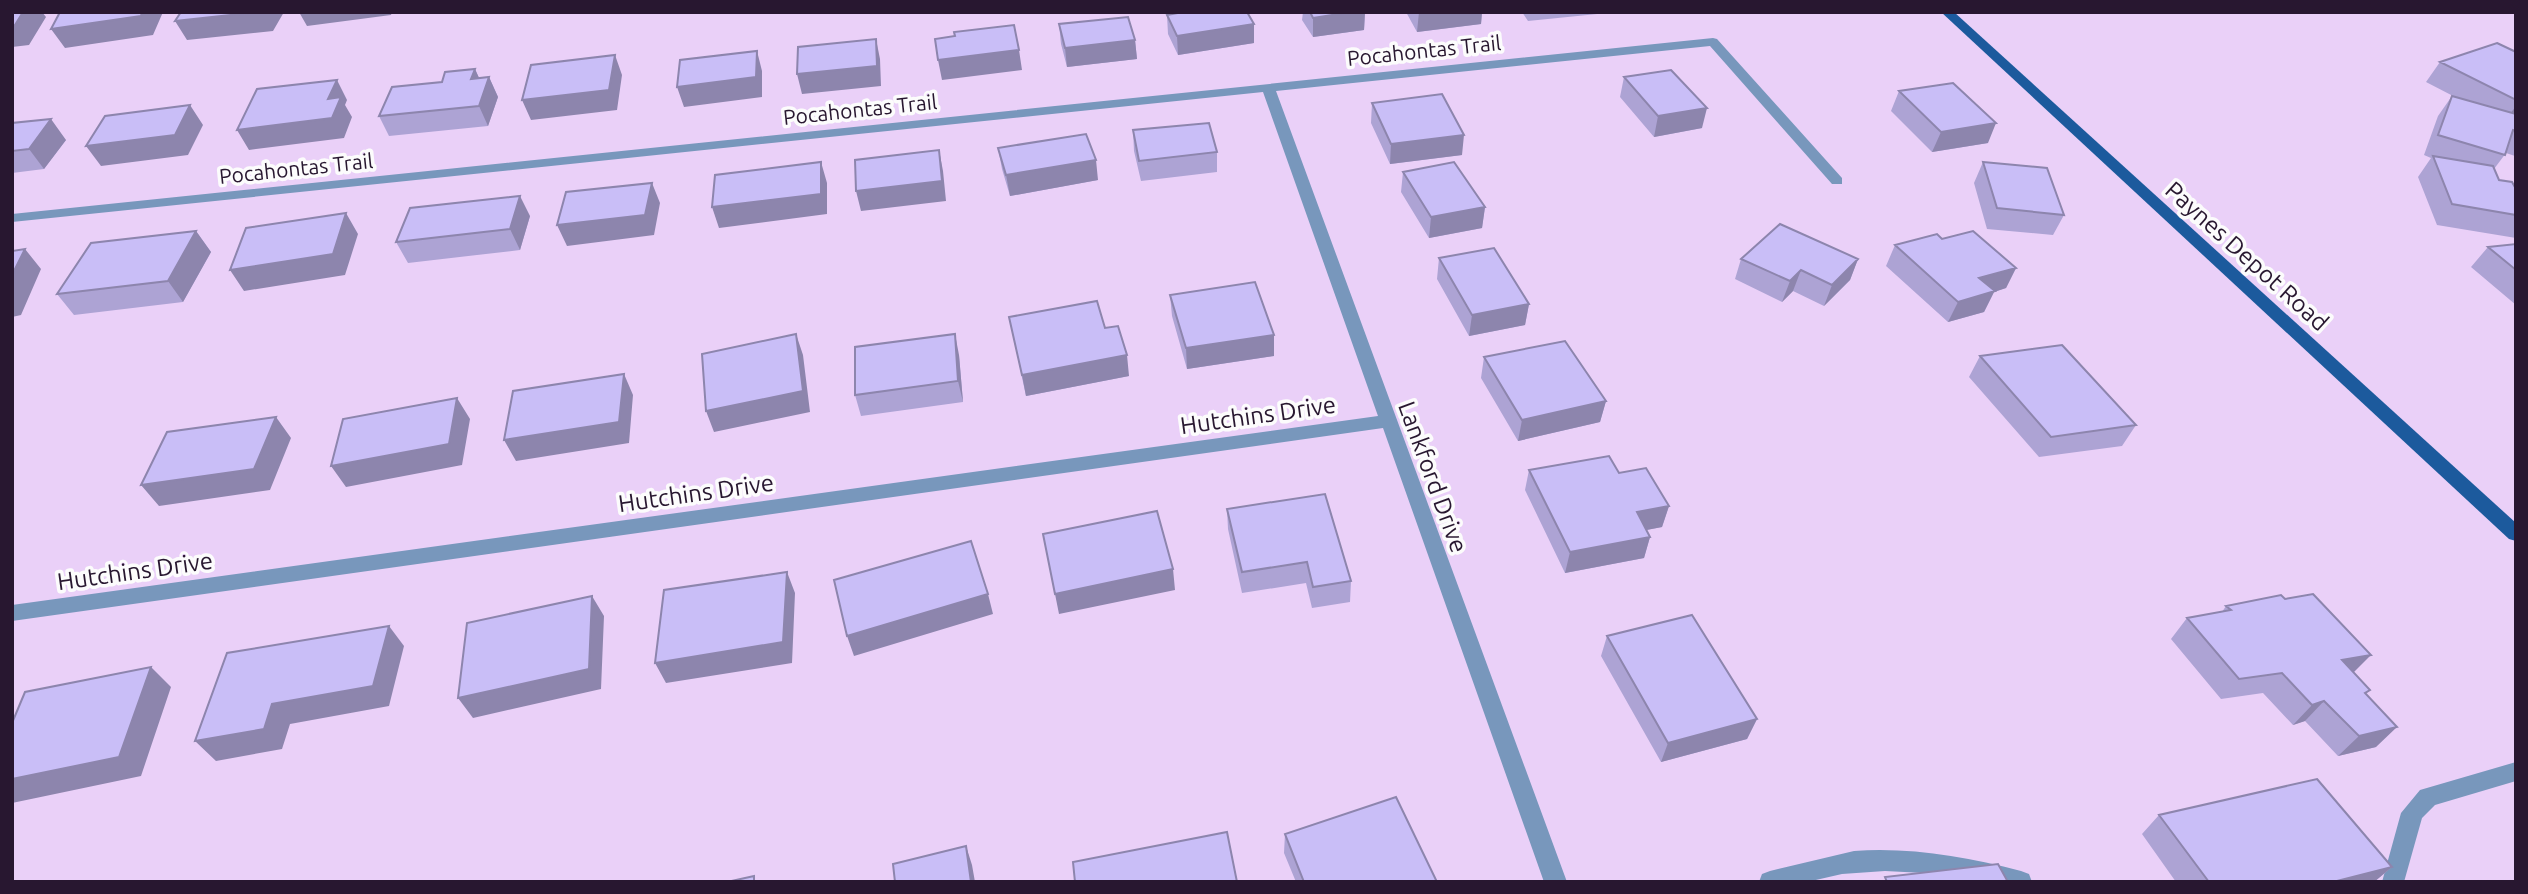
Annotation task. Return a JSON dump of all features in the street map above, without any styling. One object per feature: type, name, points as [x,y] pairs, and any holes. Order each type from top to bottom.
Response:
[{"type":"main road","name":"Paynes Depot Road","points":[[1947,12],[2516,534]]},
{"type":"street","name":"Pocahontas Trail","points":[[12,218],[1713,41],[1837,181]]},
{"type":"street","name":"Lankford Drive","points":[[1268,88],[1556,882]]},
{"type":"street","name":"Hutchins Drive","points":[[12,613],[1387,421]]},
{"type":"street","points":[[2393,882],[2412,813],[2418,805],[2428,797],[2516,771]]},
{"type":"street","points":[[1770,882],[1864,861],[1981,870],[2021,882]]},
{"type":"building","points":[[12,12],[23,12],[12,26]]},
{"type":"building","points":[[60,12],[142,12],[141,16],[51,29]]},
{"type":"building","points":[[181,12],[258,12],[175,21]]},
{"type":"building","points":[[1183,12],[1247,12],[1254,24],[1177,36],[1167,15]]},
{"type":"building","points":[[1310,12],[1351,12],[1313,18]]},
{"type":"building","points":[[1128,17],[1135,40],[1065,48],[1059,24]]},
{"type":"building","points":[[1014,25],[1019,50],[938,60],[935,39],[955,36],[954,32]]},
{"type":"building","points":[[876,39],[877,66],[797,74],[798,47]]},
{"type":"building","points":[[2497,43],[2516,52],[2516,100],[2440,62]]},
{"type":"building","points":[[757,51],[756,77],[677,87],[680,60]]},
{"type":"building","points":[[615,55],[609,90],[522,100],[531,65]]},
{"type":"building","points":[[475,69],[471,79],[489,77],[479,106],[379,116],[392,87],[442,82],[445,72]]},
{"type":"building","points":[[1671,70],[1707,108],[1658,116],[1624,77]]},
{"type":"building","points":[[337,80],[328,99],[341,97],[332,118],[237,130],[257,89]]},
{"type":"building","points":[[1953,83],[1996,123],[1941,132],[1899,91]]},
{"type":"building","points":[[1442,94],[1464,135],[1391,144],[1372,103]]},
{"type":"building","points":[[2452,96],[2516,114],[2516,131],[2513,130],[2505,155],[2438,135]]},
{"type":"building","points":[[190,105],[175,135],[86,146],[105,116]]},
{"type":"building","points":[[51,119],[29,149],[12,151],[12,123]]},
{"type":"building","points":[[1209,123],[1217,152],[1139,161],[1133,130]]},
{"type":"building","points":[[1086,134],[1096,160],[1006,175],[998,148]]},
{"type":"building","points":[[939,150],[942,181],[856,191],[855,160]]},
{"type":"building","points":[[2433,156],[2493,166],[2499,180],[2512,182],[2516,189],[2516,215],[2452,204]]},
{"type":"building","points":[[821,162],[821,194],[712,207],[715,175]]},
{"type":"building","points":[[1454,162],[1485,207],[1431,217],[1403,172]]},
{"type":"building","points":[[1983,162],[2047,168],[2064,215],[1997,208]]},
{"type":"building","points":[[652,183],[645,215],[557,225],[566,192]]},
{"type":"building","points":[[520,196],[510,229],[396,242],[410,208]]},
{"type":"building","points":[[346,213],[333,254],[230,270],[246,228]]},
{"type":"building","points":[[1780,224],[1858,259],[1832,285],[1801,270],[1790,281],[1741,259]]},
{"type":"building","points":[[196,231],[168,281],[57,294],[91,243]]},
{"type":"building","points":[[1973,231],[2016,268],[1979,278],[1995,291],[1958,302],[1895,245],[1937,234],[1942,239]]},
{"type":"building","points":[[2516,244],[2516,270],[2488,247]]},
{"type":"building","points":[[1494,248],[1529,304],[1472,315],[1439,258]]},
{"type":"building","points":[[25,249],[12,275],[12,251]]},
{"type":"building","points":[[1255,282],[1274,335],[1186,348],[1170,295]]},
{"type":"building","points":[[1097,301],[1105,328],[1118,326],[1127,355],[1022,375],[1009,317]]},
{"type":"building","points":[[796,334],[803,391],[706,411],[702,354]]},
{"type":"building","points":[[955,334],[958,381],[855,395],[855,347]]},
{"type":"building","points":[[1565,341],[1606,401],[1522,420],[1484,357]]},
{"type":"building","points":[[2062,345],[2136,425],[2051,437],[1980,356]]},
{"type":"building","points":[[624,374],[619,422],[504,440],[513,391]]},
{"type":"building","points":[[457,398],[449,444],[331,466],[343,419]]},
{"type":"building","points":[[276,417],[254,469],[141,485],[167,432]]},
{"type":"building","points":[[1609,456],[1619,473],[1646,468],[1669,506],[1637,512],[1650,537],[1570,552],[1529,470]]},
{"type":"building","points":[[1325,494],[1351,581],[1313,587],[1307,562],[1242,572],[1227,509]]},
{"type":"building","points":[[1157,511],[1173,569],[1055,594],[1043,534]]},
{"type":"building","points":[[971,541],[988,594],[847,636],[834,580]]},
{"type":"building","points":[[787,572],[783,642],[655,663],[664,590]]},
{"type":"building","points":[[2313,594],[2371,655],[2342,660],[2370,690],[2365,693],[2397,727],[2359,736],[2324,701],[2312,705],[2282,673],[2239,679],[2187,618],[2231,610],[2226,606],[2281,595],[2285,599]]},
{"type":"building","points":[[592,596],[589,669],[458,698],[467,623]]},
{"type":"building","points":[[1692,615],[1757,719],[1668,743],[1607,636]]},
{"type":"building","points":[[389,626],[373,686],[272,704],[264,729],[195,741],[227,653]]},
{"type":"building","points":[[151,667],[119,757],[12,779],[12,723],[25,692]]},
{"type":"building","points":[[2317,779],[2392,867],[2333,882],[2209,882],[2159,815]]},
{"type":"building","points":[[1396,797],[1437,882],[1304,882],[1285,834]]},
{"type":"building","points":[[1227,832],[1237,882],[1075,882],[1073,862]]},
{"type":"building","points":[[966,846],[971,882],[895,882],[893,864]]},
{"type":"building","points":[[1998,864],[2008,882],[1887,882],[1885,877]]},
{"type":"building","points":[[754,876],[754,882],[727,882]]}]
